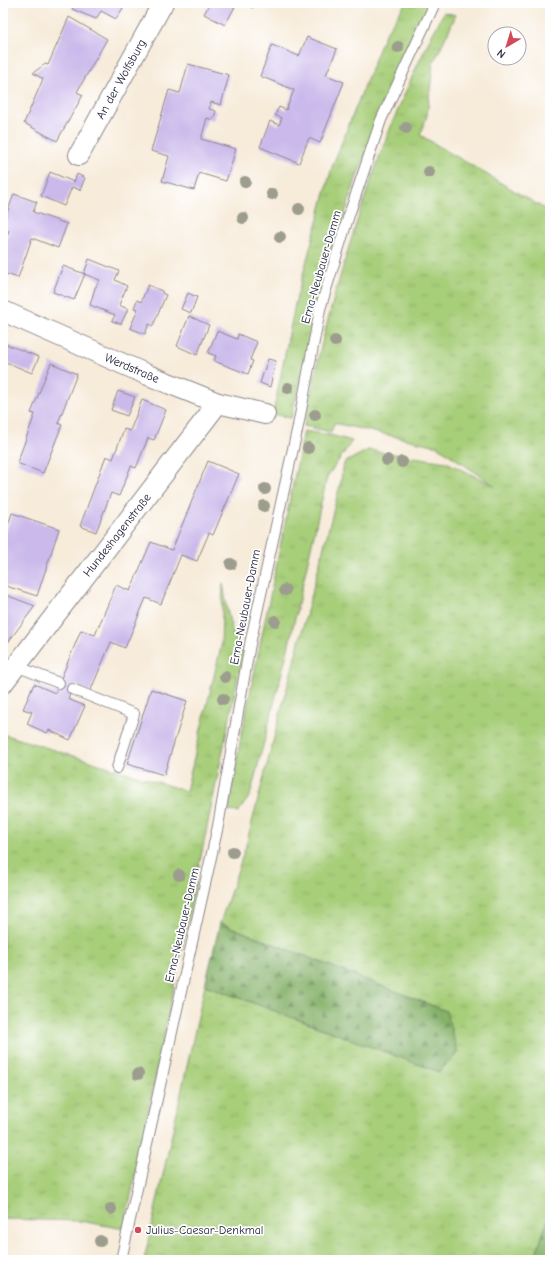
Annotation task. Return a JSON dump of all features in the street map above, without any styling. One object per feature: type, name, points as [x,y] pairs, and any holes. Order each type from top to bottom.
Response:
[{"type":"street","name":"An der Wolfsburg","points":[[78,155],[163,3]]},
{"type":"street","name":"Werdstraße","points":[[3,311],[148,375],[218,403],[265,414]]},
{"type":"street","name":"Hundeshagenstraße","points":[[3,683],[218,403]]},
{"type":"lane","name":"Erna-Neubauer-Damm","points":[[121,1260],[218,826],[250,644],[298,426],[320,309],[348,215],[382,120],[435,3]]},
{"type":"lane","points":[[16,666],[59,683]]},
{"type":"lane","points":[[72,689],[134,714],[117,768]]},
{"type":"green space","points":[[406,3],[432,3],[409,43],[357,176],[327,270],[291,418],[273,414],[295,304],[332,167],[385,34]]},
{"type":"green space","points":[[444,12],[456,15],[433,64],[427,116],[420,135],[550,212],[550,1213],[534,1260],[144,1260],[205,985],[439,1072],[446,1011],[220,923],[245,849],[340,485],[344,463],[368,450],[446,462],[495,486],[437,446],[334,423],[331,432],[304,426],[318,358],[335,293],[360,211],[390,129],[425,50]]},
{"type":"green space","points":[[304,431],[330,435],[352,441],[327,477],[287,653],[250,796],[238,812],[228,811],[240,742]]},
{"type":"green space","points":[[223,583],[227,610],[232,628],[238,645],[243,653],[124,1229],[80,1221],[3,1219],[3,734],[186,791],[221,647]]},
{"type":"green space","points":[[220,923],[446,1011],[458,1053],[439,1072],[205,985]]},
{"type":"green space","points":[[550,1213],[550,1260],[534,1260]]},
{"type":"building","points":[[75,3],[87,3],[91,5],[92,3],[126,3],[116,19],[101,11],[96,19],[72,9]]},
{"type":"building","points":[[210,3],[237,3],[225,25],[204,14]]},
{"type":"building","points":[[244,3],[255,3],[253,8]]},
{"type":"building","points":[[69,17],[107,39],[77,92],[83,95],[57,141],[24,123],[43,79],[33,73],[45,64],[48,65]]},
{"type":"building","points":[[307,37],[337,49],[326,75],[344,82],[320,143],[309,138],[299,163],[260,147],[270,121],[279,125],[282,118],[275,115],[279,107],[286,110],[294,90],[260,76],[272,45],[299,56]]},
{"type":"building","points":[[188,64],[229,75],[221,105],[211,102],[209,109],[216,111],[213,120],[207,118],[201,139],[236,149],[226,181],[199,173],[194,190],[162,181],[169,156],[151,151],[169,90],[180,93]]},
{"type":"building","points":[[50,172],[74,182],[77,174],[85,178],[80,190],[72,187],[64,206],[41,196]]},
{"type":"building","points":[[14,194],[37,202],[33,212],[67,224],[58,248],[32,238],[18,278],[3,273],[3,245],[9,231],[3,228],[3,224]]},
{"type":"building","points":[[89,259],[119,271],[115,280],[127,286],[119,305],[128,309],[121,324],[112,321],[115,315],[90,305],[95,288],[100,280],[84,274]]},
{"type":"building","points":[[63,266],[85,274],[74,300],[53,292]]},
{"type":"building","points":[[148,285],[162,291],[162,293],[166,295],[153,326],[149,324],[145,334],[130,328],[138,309],[134,308],[137,300],[141,302]]},
{"type":"building","points":[[188,293],[197,297],[191,313],[181,309]]},
{"type":"building","points":[[189,316],[209,325],[197,355],[177,346]]},
{"type":"building","points":[[217,331],[237,339],[238,334],[257,342],[250,360],[253,361],[248,374],[214,361],[216,356],[208,353]]},
{"type":"building","points":[[3,343],[39,357],[32,373],[3,361]]},
{"type":"building","points":[[268,359],[276,361],[270,387],[260,383]]},
{"type":"building","points":[[51,363],[77,374],[58,423],[62,425],[43,473],[17,463],[35,414],[31,413]]},
{"type":"building","points":[[118,391],[135,397],[127,416],[111,410]]},
{"type":"building","points":[[142,400],[166,410],[154,440],[148,438],[136,468],[131,466],[119,496],[111,493],[96,532],[80,526],[106,456],[113,459],[124,429],[130,431]]},
{"type":"building","points":[[208,461],[239,474],[213,535],[209,533],[197,561],[181,555],[161,604],[146,598],[125,648],[111,642],[90,692],[74,685],[68,699],[85,706],[70,740],[49,730],[47,733],[27,724],[32,712],[23,709],[34,684],[55,693],[81,630],[95,635],[116,585],[130,591],[151,542],[172,550]]},
{"type":"building","points":[[12,513],[59,529],[37,596],[3,585],[3,540]]},
{"type":"building","points":[[3,594],[35,606],[3,649]]},
{"type":"building","points":[[151,689],[187,701],[164,775],[127,764]]},
{"type":"place","name":"Julius-Caesar-Denkmal","points":[[138,1230]]}]
